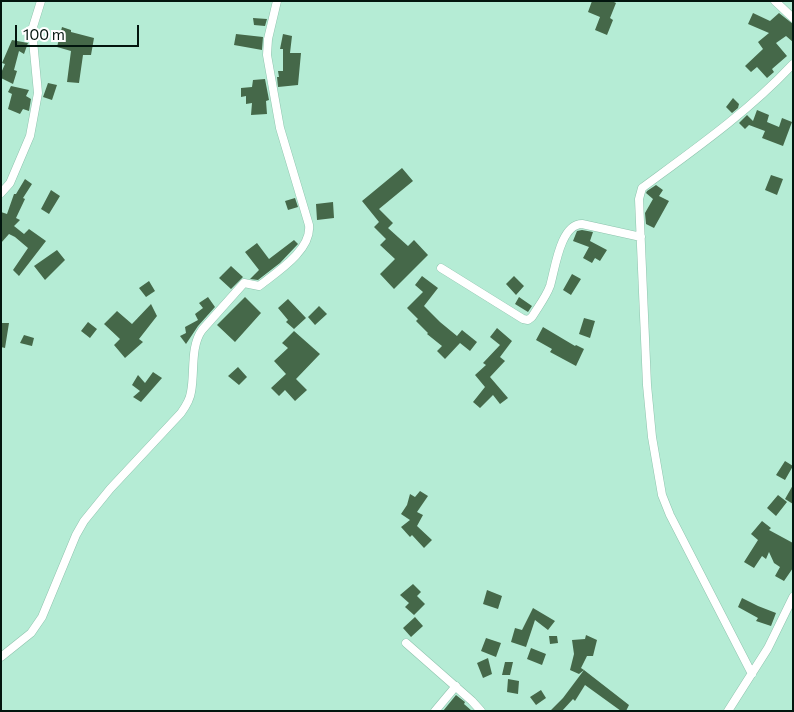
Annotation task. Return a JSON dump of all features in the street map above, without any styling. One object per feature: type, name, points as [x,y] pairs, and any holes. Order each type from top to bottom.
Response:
[{"type":"street","points":[[1,193],[13,176],[30,136],[38,93],[32,30],[42,1]]},
{"type":"street","points":[[1,657],[31,633],[42,617],[76,534],[84,521],[110,489],[186,406],[192,392],[197,338],[202,330],[244,283],[259,286],[298,254],[308,239],[310,233],[309,225],[280,128],[268,55],[268,39],[277,1]]},
{"type":"street","points":[[775,1],[793,18]]},
{"type":"street","points":[[752,674],[662,495],[652,437],[647,384],[639,199],[642,188],[722,130],[761,96],[793,64]]},
{"type":"street","points":[[441,268],[523,319],[528,320],[532,317],[548,290],[564,238],[570,228],[578,224],[586,224],[641,237]]},
{"type":"street","points":[[728,711],[780,627],[793,597]]},
{"type":"street","points":[[406,642],[481,711]]},
{"type":"street","points":[[435,711],[456,686]]},
{"type":"building","points":[[592,1],[612,1],[616,3],[610,18],[613,20],[607,35],[595,30],[600,17],[588,12]]},
{"type":"building","points":[[753,13],[770,21],[779,13],[793,24],[793,42],[786,36],[776,43],[787,56],[772,69],[774,72],[767,78],[757,67],[751,72],[745,66],[763,49],[758,42],[769,33],[748,24]]},
{"type":"building","points":[[253,18],[267,19],[265,26],[254,25]]},
{"type":"building","points":[[62,27],[71,30],[71,32],[94,38],[91,55],[83,55],[79,83],[67,82],[71,51],[57,47]]},
{"type":"building","points":[[236,34],[263,37],[262,50],[234,45]]},
{"type":"building","points":[[283,34],[292,36],[290,53],[301,53],[298,85],[278,87],[278,71],[283,71],[283,49],[280,49]]},
{"type":"building","points":[[12,40],[28,43],[24,54],[19,51],[14,70],[17,71],[13,84],[1,78],[5,64],[2,63]]},
{"type":"building","points":[[265,79],[269,100],[266,101],[267,114],[251,115],[252,103],[246,104],[246,96],[241,97],[241,88],[252,87],[253,80]]},
{"type":"building","points":[[48,83],[57,85],[52,100],[43,97]]},
{"type":"building","points":[[11,86],[29,90],[26,96],[31,99],[29,111],[23,109],[20,114],[8,109],[12,94],[8,92]]},
{"type":"building","points":[[733,98],[739,104],[738,108],[732,113],[726,107]]},
{"type":"building","points":[[757,110],[769,115],[767,122],[779,127],[782,118],[792,122],[783,146],[762,138],[765,131],[749,125],[745,129],[739,123],[747,115],[753,121]]},
{"type":"building","points":[[402,168],[413,181],[379,209],[393,223],[388,228],[408,246],[414,240],[428,255],[394,289],[380,274],[395,259],[380,245],[386,239],[374,227],[379,222],[362,201]]},
{"type":"building","points":[[771,175],[783,179],[777,195],[765,190]]},
{"type":"building","points":[[25,179],[32,184],[23,198],[25,199],[16,218],[20,220],[14,226],[24,234],[29,229],[46,241],[19,276],[13,270],[28,248],[9,234],[1,243],[1,212],[7,214],[14,194],[16,194]]},
{"type":"building","points":[[656,185],[663,190],[659,196],[669,201],[654,228],[646,224],[645,213],[653,199],[646,193]]},
{"type":"building","points":[[51,190],[60,196],[49,214],[41,209]]},
{"type":"building","points":[[295,198],[298,207],[288,210],[285,201]]},
{"type":"building","points":[[333,202],[334,218],[317,220],[316,204]]},
{"type":"building","points":[[577,231],[593,232],[590,241],[607,250],[600,261],[595,258],[592,263],[583,258],[589,247],[573,241]]},
{"type":"building","points":[[294,240],[298,244],[280,263],[258,280],[250,279],[259,270],[245,252],[257,243],[269,259]]},
{"type":"building","points":[[57,250],[65,260],[45,280],[34,266]]},
{"type":"building","points":[[231,266],[243,277],[231,289],[219,278]]},
{"type":"building","points":[[572,274],[581,279],[571,295],[563,290]]},
{"type":"building","points":[[422,276],[438,288],[424,306],[457,336],[462,330],[477,342],[470,351],[460,343],[445,359],[437,351],[442,346],[427,334],[416,321],[418,319],[407,308],[423,292],[415,285]]},
{"type":"building","points":[[514,276],[524,286],[516,295],[506,284]]},
{"type":"building","points":[[149,281],[155,291],[146,297],[139,288]]},
{"type":"building","points":[[208,297],[215,307],[198,326],[186,344],[180,336],[186,333],[185,327],[198,320],[195,314],[203,308],[199,303]]},
{"type":"building","points":[[245,297],[261,313],[235,342],[217,325]]},
{"type":"building","points":[[519,297],[532,306],[528,312],[515,304]]},
{"type":"building","points":[[288,299],[306,318],[294,329],[286,322],[288,320],[278,308]]},
{"type":"building","points":[[151,304],[157,316],[139,339],[143,342],[125,358],[114,345],[120,339],[104,324],[117,311],[132,324]]},
{"type":"building","points":[[319,306],[327,314],[315,325],[308,317]]},
{"type":"building","points":[[584,318],[595,321],[590,338],[579,334]]},
{"type":"building","points":[[88,322],[97,329],[90,338],[81,331]]},
{"type":"building","points":[[1,323],[9,323],[5,348],[1,347]]},
{"type":"building","points":[[543,327],[575,346],[584,349],[576,366],[550,352],[552,349],[536,340]]},
{"type":"building","points":[[497,328],[512,341],[500,357],[505,361],[490,377],[508,398],[500,404],[493,395],[480,408],[473,402],[485,387],[475,375],[486,365],[483,363],[500,345],[490,337]]},
{"type":"building","points":[[294,331],[320,354],[296,379],[307,390],[295,401],[285,390],[279,396],[271,388],[286,374],[274,361],[288,348],[282,343]]},
{"type":"building","points":[[24,335],[34,338],[32,346],[20,343]]},
{"type":"building","points":[[238,367],[247,377],[239,385],[228,376]]},
{"type":"building","points":[[153,372],[162,378],[141,402],[133,397],[140,391],[132,385],[138,375],[145,383]]},
{"type":"building","points":[[785,461],[793,466],[785,480],[776,475]]},
{"type":"building","points":[[793,485],[793,504],[785,499]]},
{"type":"building","points":[[420,491],[428,496],[417,512],[423,515],[417,526],[432,540],[424,548],[412,535],[410,537],[401,527],[410,520],[401,514],[407,505],[410,494],[415,497]]},
{"type":"building","points":[[778,495],[787,502],[776,516],[767,508]]},
{"type":"building","points":[[762,521],[771,528],[769,530],[793,543],[793,568],[784,581],[775,576],[780,567],[774,563],[769,552],[766,559],[762,556],[754,568],[744,562],[758,540],[751,534]]},
{"type":"building","points":[[413,584],[421,592],[417,596],[425,604],[414,615],[405,607],[409,603],[400,595]]},
{"type":"building","points":[[487,590],[502,596],[498,609],[483,604]]},
{"type":"building","points":[[742,598],[776,613],[771,626],[756,621],[758,618],[738,607]]},
{"type":"building","points":[[533,608],[555,621],[548,630],[535,620],[526,647],[511,642],[515,628],[522,630]]},
{"type":"building","points":[[415,617],[423,626],[411,637],[403,628]]},
{"type":"building","points":[[586,635],[597,640],[593,656],[587,656],[581,668],[584,670],[579,674],[570,670],[574,654],[572,640],[585,639]]},
{"type":"building","points":[[549,636],[557,636],[558,643],[550,644]]},
{"type":"building","points":[[486,638],[501,643],[496,657],[481,651]]},
{"type":"building","points":[[531,648],[546,654],[542,665],[527,659]]},
{"type":"building","points":[[488,658],[492,674],[483,678],[477,663]]},
{"type":"building","points":[[505,662],[513,662],[510,675],[502,675]]},
{"type":"building","points":[[584,670],[629,705],[626,711],[621,711],[585,685],[575,701],[573,699],[562,711],[550,711],[563,698]]},
{"type":"building","points":[[508,679],[519,681],[518,694],[507,692]]},
{"type":"building","points":[[541,690],[546,698],[536,705],[530,697]]},
{"type":"building","points":[[456,695],[465,702],[464,704],[472,711],[443,711]]}]
